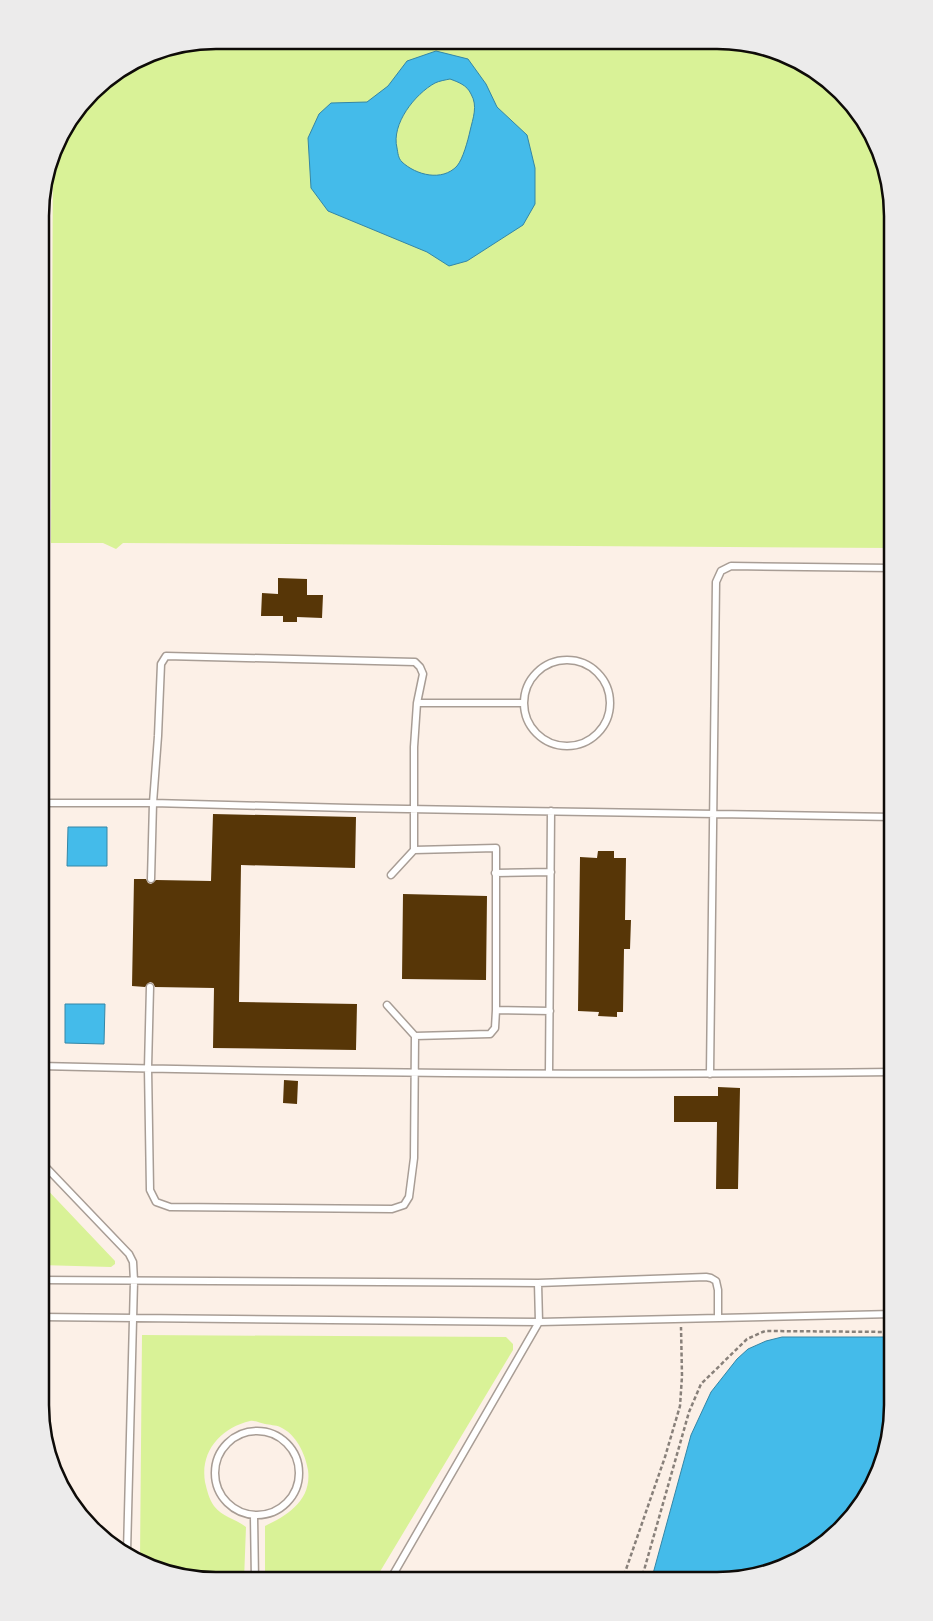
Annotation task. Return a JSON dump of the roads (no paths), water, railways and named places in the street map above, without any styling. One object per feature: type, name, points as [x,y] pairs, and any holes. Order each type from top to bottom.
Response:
[{"type":"lane","points":[[710,1074],[716,582],[721,571],[731,566],[884,568]]},
{"type":"lane","points":[[151,880],[153,803],[161,664],[166,656],[415,662],[423,674],[417,703],[414,747],[414,850],[391,874]]},
{"type":"lane","points":[[563,660],[579,661],[593,668],[604,680],[610,694],[610,710],[604,725],[594,737],[580,744],[564,746],[549,741],[536,732],[527,719],[524,703],[527,688],[535,674],[548,664],[563,660]]},
{"type":"lane","points":[[417,703],[524,703]]},
{"type":"lane","points":[[49,802],[884,817]]},
{"type":"lane","points":[[549,1074],[551,811]]},
{"type":"lane","points":[[414,850],[494,847],[496,850],[495,1028],[490,1034],[415,1036]]},
{"type":"lane","points":[[495,873],[551,872]]},
{"type":"lane","points":[[150,987],[148,1068],[150,1190],[156,1202],[170,1207],[392,1209],[404,1205],[409,1197],[414,1158],[415,1036],[387,1005]]},
{"type":"lane","points":[[496,1010],[550,1010]]},
{"type":"lane","points":[[49,1066],[549,1074],[884,1072]]},
{"type":"lane","points":[[49,1170],[128,1254],[133,1262],[126,1546]]},
{"type":"lane","points":[[49,1280],[538,1283],[711,1278],[716,1282],[718,1290],[718,1317]]},
{"type":"lane","points":[[395,1572],[539,1322],[538,1283]]},
{"type":"lane","points":[[49,1317],[539,1322],[884,1314]]},
{"type":"lane","points":[[252,1431],[266,1432],[279,1437],[290,1446],[297,1458],[300,1472],[298,1486],[291,1498],[281,1508],[268,1514],[254,1516],[240,1512],[228,1505],[220,1494],[215,1481],[214,1467],[218,1454],[227,1442],[239,1434],[252,1431]]},
{"type":"lane","points":[[254,1516],[255,1572]]},
{"type":"water","points":[[436,51],[468,59],[486,84],[497,107],[527,135],[535,168],[535,204],[523,225],[467,261],[449,266],[427,252],[328,211],[311,188],[308,138],[319,114],[331,103],[367,102],[388,86],[407,61]],"holes":[[[450,79],[467,88],[475,108],[465,149],[457,166],[444,174],[429,175],[414,170],[402,162],[398,154],[396,139],[398,129],[406,111],[420,94],[437,82]]]},
{"type":"water","points":[[68,827],[107,827],[107,866],[67,866]]},
{"type":"water","points":[[65,1004],[105,1004],[104,1044],[65,1043]]},
{"type":"water","points":[[782,1337],[884,1337],[883,1427],[872,1469],[850,1507],[835,1523],[819,1538],[781,1560],[739,1571],[653,1572],[691,1435],[711,1392],[737,1359],[748,1349],[766,1341]]}]
